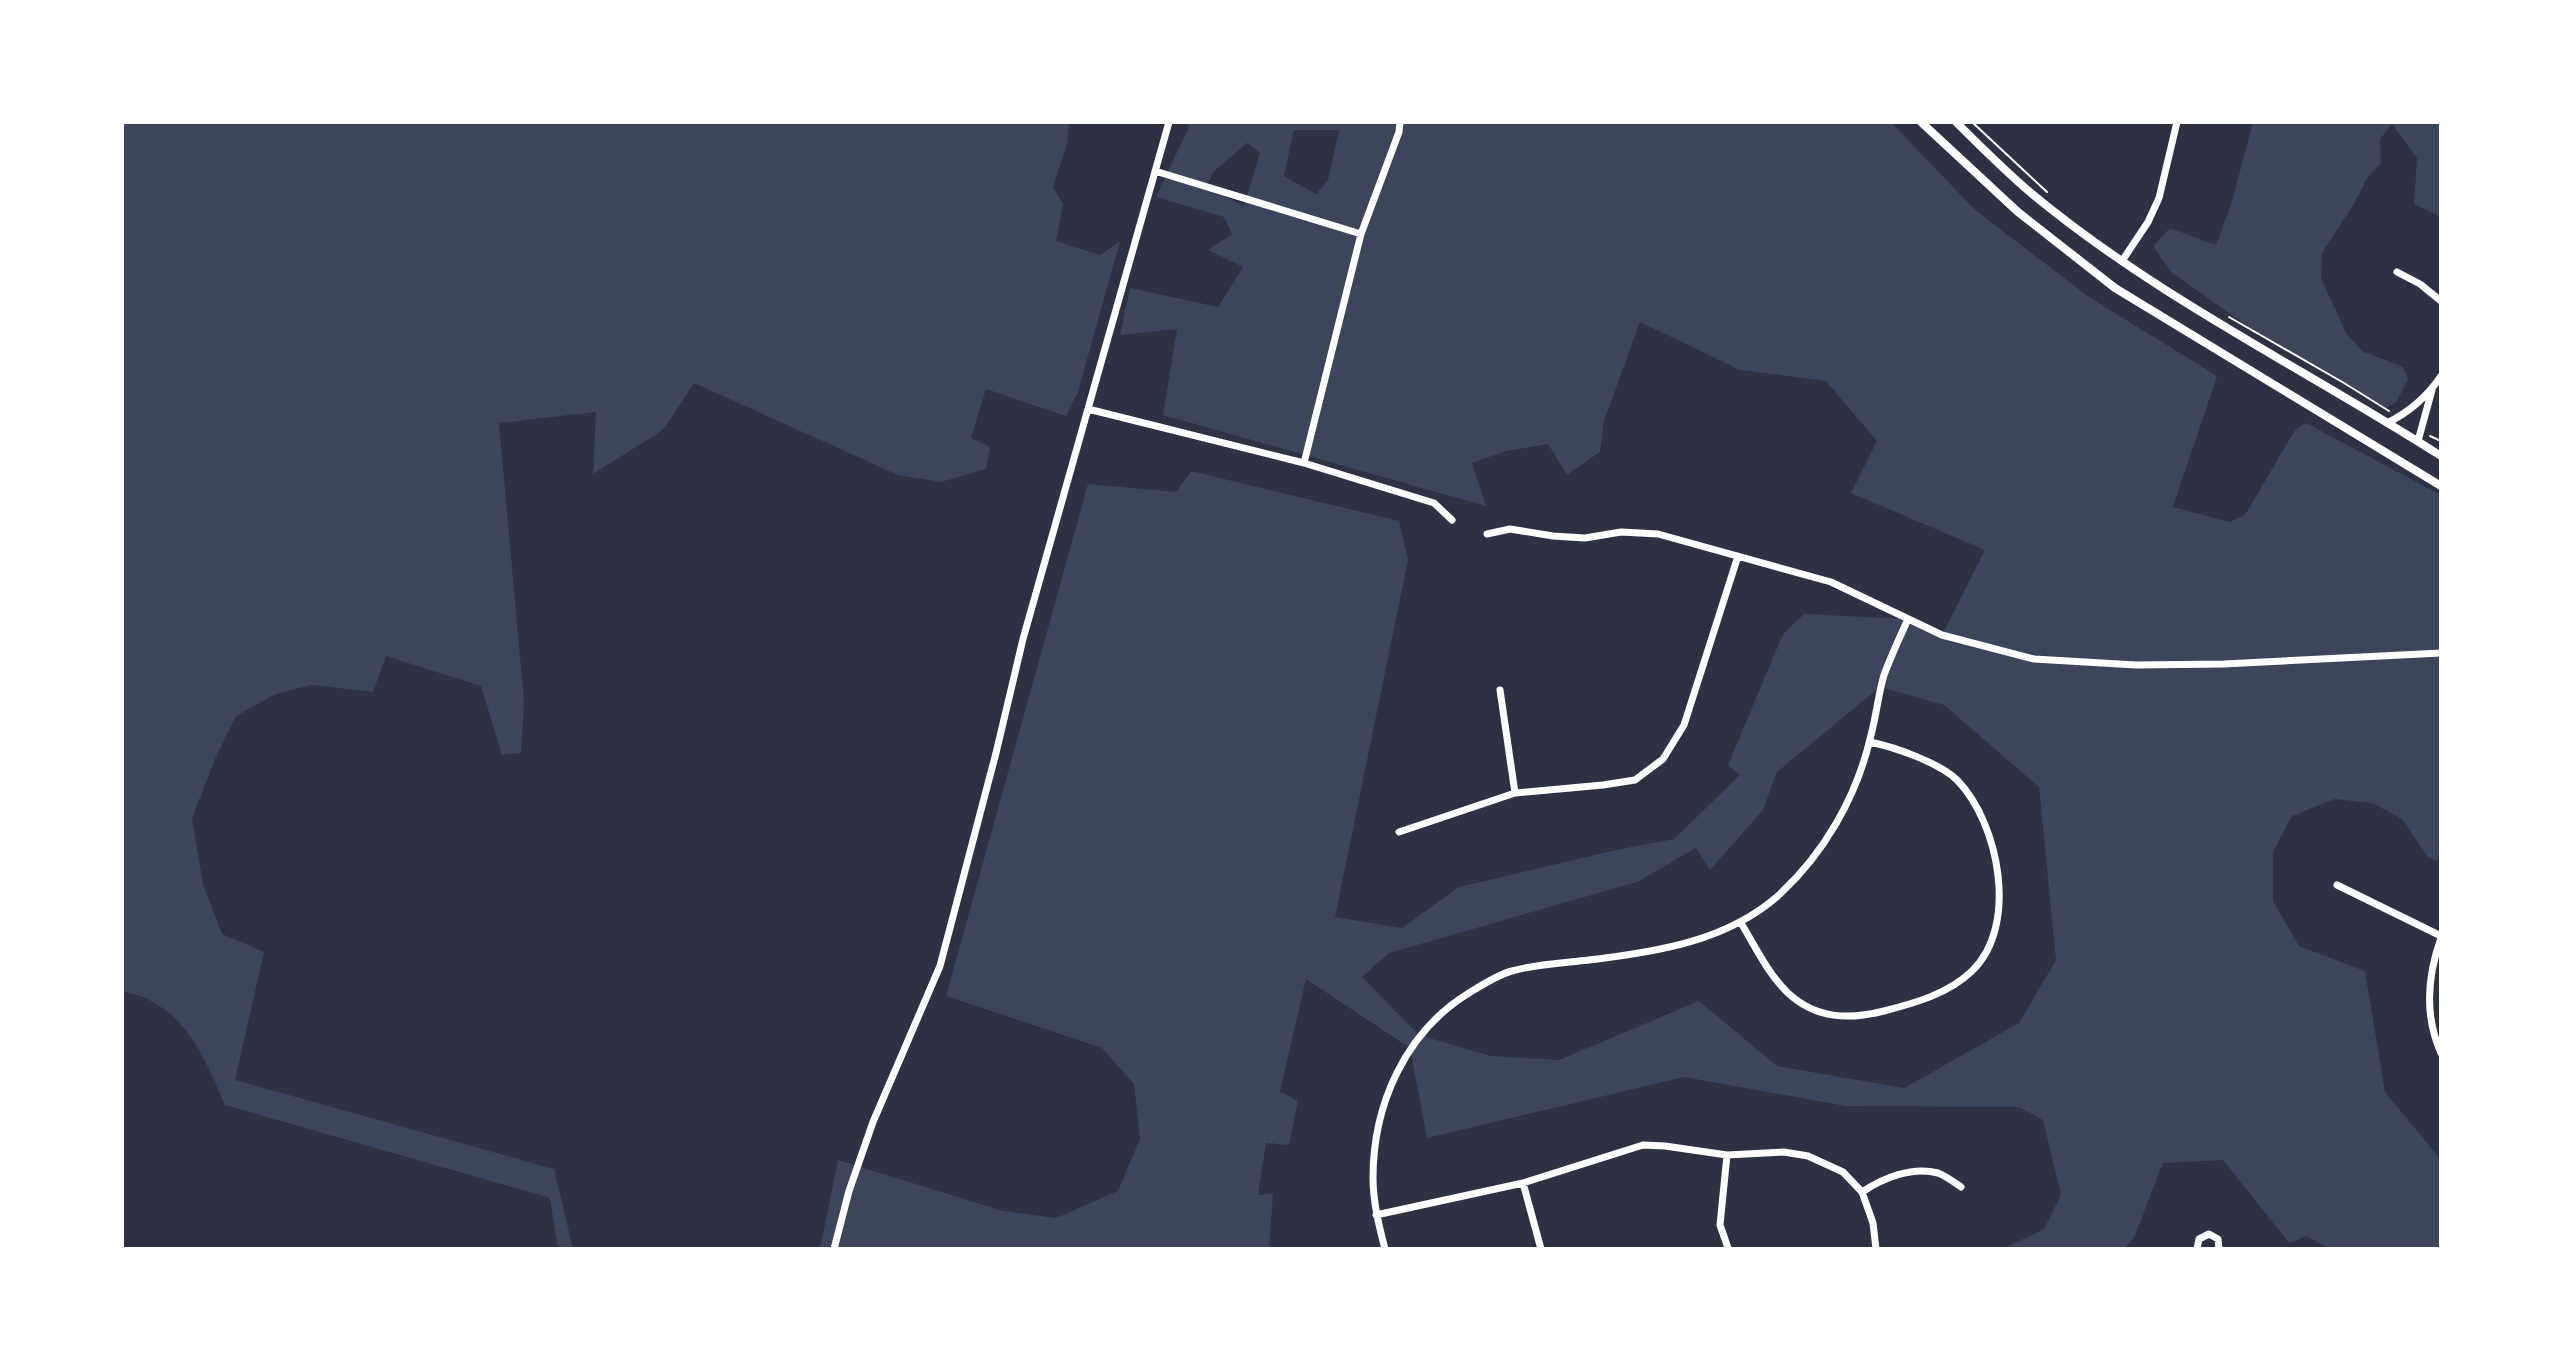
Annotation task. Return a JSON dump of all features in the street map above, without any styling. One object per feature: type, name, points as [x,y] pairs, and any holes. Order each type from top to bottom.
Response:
[{"type":"street","points":[[834,1249],[849,1191],[873,1122],[940,966],[1023,639],[1169,122]]},
{"type":"street","points":[[1304,463],[1361,234],[1400,122]]},
{"type":"street","points":[[1921,122],[2018,212],[2115,288],[2441,486]]},
{"type":"street","points":[[1956,122],[2032,193],[2122,261],[2227,328],[2441,456]]},
{"type":"street","points":[[2122,261],[2148,222],[2159,198],[2177,122]]},
{"type":"street","points":[[1155,171],[1361,234]]},
{"type":"street","points":[[2397,272],[2420,284],[2441,301]]},
{"type":"street","points":[[2387,423],[2432,390],[2441,376]]},
{"type":"street","points":[[2418,441],[2432,390]]},
{"type":"street","points":[[1088,409],[1304,463],[1434,503],[1452,520]]},
{"type":"street","points":[[1487,534],[1510,529],[1585,538],[1621,532],[1658,534],[1831,582],[1942,635],[2034,659],[2136,665],[2224,664],[2441,653]]},
{"type":"street","points":[[1399,832],[1515,793],[1635,780],[1663,759],[1684,725],[1738,556]]},
{"type":"street","points":[[1385,1249],[1376,1215],[1373,1180],[1375,1151],[1380,1117],[1389,1090],[1414,1044],[1455,1002],[1508,971],[1665,949],[1741,923],[1779,895],[1820,849],[1849,799],[1870,742],[1884,675],[1908,619]]},
{"type":"street","points":[[1500,690],[1515,793]]},
{"type":"street","points":[[1741,923],[1775,979],[1789,995],[1811,1010],[1833,1017],[1856,1017],[1918,1002],[1950,987],[1973,970],[1988,948],[1999,922],[1999,885],[1988,831],[1976,806],[1956,779],[1927,762],[1892,747],[1870,742]]},
{"type":"street","points":[[2337,885],[2441,937],[2432,969],[2429,1003],[2431,1029],[2441,1053]]},
{"type":"street","points":[[1376,1215],[1523,1183],[1643,1145],[1727,1155],[1784,1152],[1808,1156],[1843,1172],[1862,1192],[1873,1223],[1876,1249]]},
{"type":"street","points":[[1727,1155],[1720,1225],[1728,1248]]},
{"type":"street","points":[[1862,1192],[1890,1177],[1924,1171],[1940,1174],[1961,1187]]},
{"type":"street","points":[[1523,1183],[1541,1249]]},
{"type":"street","points":[[2197,1249],[2199,1239],[2209,1234],[2218,1239],[2219,1249]]},
{"type":"path","points":[[122,124],[128,122]]},
{"type":"path","points":[[1972,122],[2052,197]]},
{"type":"path","points":[[2221,312],[2391,412]]},
{"type":"path","points":[[2429,436],[2441,441]]},
{"type":"shaded area","points":[[122,122],[1069,122],[1067,145],[1053,187],[1063,204],[1056,241],[1100,255],[1120,241],[1078,392],[1066,416],[986,389],[971,438],[990,447],[986,469],[941,482],[898,475],[694,383],[663,430],[593,474],[596,412],[499,423],[524,701],[521,753],[502,755],[481,686],[386,656],[373,692],[311,685],[276,694],[236,716],[192,818],[203,884],[222,934],[264,952],[235,1080],[554,1169],[573,1249],[558,1249],[550,1198],[225,1105],[199,1050],[176,1019],[143,997],[122,991]]},
{"type":"shaded area","points":[[1189,122],[1891,122],[1974,209],[2089,297],[2217,376],[2173,507],[2230,522],[2245,515],[2295,430],[2306,423],[2441,495],[2441,856],[2436,861],[2427,856],[2402,819],[2372,803],[2335,799],[2292,816],[2273,852],[2273,901],[2299,946],[2365,971],[2385,1092],[2441,1160],[2441,1249],[2329,1249],[2307,1236],[2289,1243],[2223,1160],[2163,1163],[2134,1238],[2124,1249],[2002,1249],[2044,1229],[2061,1195],[2043,1120],[2019,1107],[1846,1106],[1684,1077],[1427,1138],[1410,1048],[1306,979],[1280,1092],[1298,1101],[1289,1145],[1266,1143],[1258,1195],[1273,1194],[1269,1249],[820,1249],[838,1160],[1003,1211],[1056,1218],[1118,1191],[1140,1139],[1134,1084],[1102,1048],[946,996],[1088,484],[1176,492],[1191,471],[1399,521],[1408,560],[1335,917],[1402,928],[1459,887],[1674,839],[1740,775],[1728,765],[1783,634],[1804,614],[1908,619],[1942,635],[1985,550],[1851,493],[1877,441],[1826,381],[1740,370],[1640,322],[1604,421],[1600,452],[1567,475],[1548,444],[1506,451],[1472,463],[1486,506],[1163,415],[1177,329],[1120,335],[1130,288],[1218,307],[1243,267],[1208,250],[1232,234],[1224,217],[1156,197]],"holes":[[[1294,130],[1339,130],[1328,180],[1316,194],[1284,176]],[[1247,143],[1260,153],[1244,206],[1206,187],[1213,172]],[[1880,687],[1944,705],[2039,787],[2056,960],[2019,1023],[1904,1088],[1777,1066],[1699,1001],[1559,1060],[1491,1056],[1419,1035],[1362,977],[1389,953],[1637,882],[1696,848],[1710,870],[1763,810],[1777,772]]]},
{"type":"shaded area","points":[[2253,122],[2441,122],[2441,217],[2414,204],[2417,158],[2392,124],[2380,139],[2381,163],[2367,178],[2322,253],[2321,278],[2346,333],[2362,351],[2403,367],[2408,379],[2397,401],[2387,408],[2273,344],[2171,272],[2153,246],[2170,228],[2216,245],[2231,205]]}]
